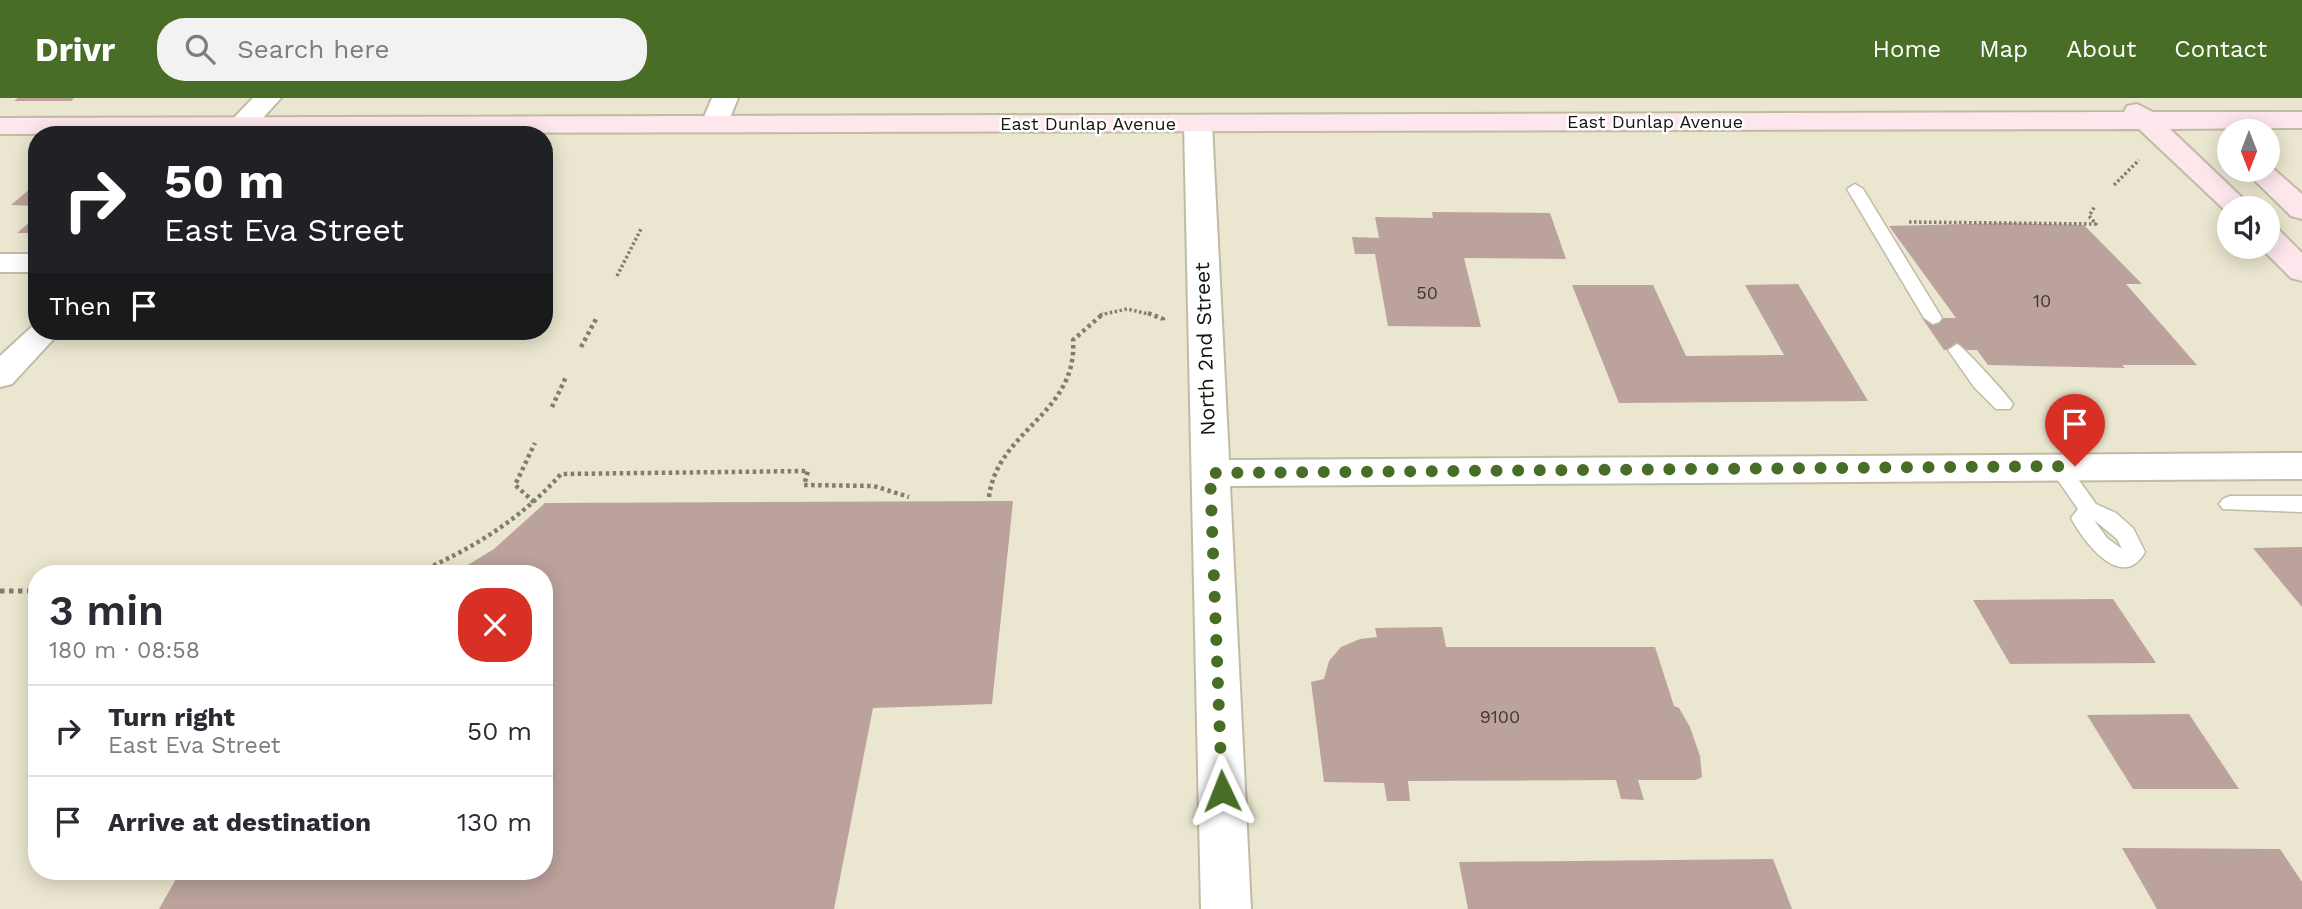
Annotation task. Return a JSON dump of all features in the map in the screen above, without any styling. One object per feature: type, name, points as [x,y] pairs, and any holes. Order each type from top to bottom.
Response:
[{"type":"main road","points":[[2123,98],[2167,114],[2229,196]]},
{"type":"main road","name":"East Dunlap Avenue","points":[[553,126],[1198,124],[2167,114],[2204,121],[2302,121]]},
{"type":"main road","points":[[2204,121],[2217,132]]},
{"type":"main road","name":"East Dunlap Avenue","points":[[0,126],[28,126]]},
{"type":"main road","points":[[2271,182],[2302,210]]},
{"type":"main road","points":[[2280,249],[2302,271]]},
{"type":"street","points":[[240,126],[268,98]]},
{"type":"street","points":[[715,124],[725,98]]},
{"type":"street","name":"North 2nd Street","points":[[1198,124],[1226,909]]},
{"type":"street","points":[[0,263],[28,263]]},
{"type":"street","points":[[0,376],[35,340]]},
{"type":"street","points":[[1210,473],[2302,466]]},
{"type":"lane","points":[[1854,189],[1933,318]]},
{"type":"lane","points":[[1957,351],[1981,383],[2003,404]]},
{"type":"lane","points":[[2057,466],[2089,509]]},
{"type":"lane","points":[[2230,504],[2302,504]]},
{"type":"path","points":[[2114,185],[2140,160]]},
{"type":"path","points":[[1875,222],[2096,224],[2089,216],[2095,206]]},
{"type":"path","points":[[617,276],[642,226]]},
{"type":"path","points":[[989,497],[993,475],[1010,449],[1044,416],[1062,391],[1077,355],[1073,340],[1083,333],[1091,321],[1113,308],[1146,310],[1163,319],[1163,331]]},
{"type":"path","points":[[582,347],[596,319]]},
{"type":"path","points":[[552,407],[566,377]]},
{"type":"path","points":[[534,502],[515,485],[535,443]]},
{"type":"path","points":[[433,565],[482,542],[534,502],[561,474],[808,471],[804,485],[874,486],[909,497]]},
{"type":"path","points":[[0,591],[28,591]]},
{"type":"building","points":[[18,98],[74,98],[71,101],[14,101]]},
{"type":"building","points":[[28,191],[28,206],[11,205]]},
{"type":"building","points":[[1432,212],[1550,213],[1566,259],[1464,258],[1481,327],[1388,326],[1375,254],[1355,254],[1352,237],[1379,238],[1375,217],[1433,218]]},
{"type":"building","points":[[2008,223],[2084,225],[2142,284],[2126,284],[2197,365],[2122,365],[2125,368],[1988,365],[1977,350],[1944,350],[1922,318],[1956,318],[1889,226]]},
{"type":"building","points":[[28,224],[28,233],[17,233]]},
{"type":"building","points":[[1798,284],[1868,401],[1619,403],[1572,285],[1653,285],[1686,356],[1784,355],[1745,285]]},
{"type":"building","points":[[1013,501],[992,704],[873,708],[834,909],[159,909],[175,880],[553,880],[553,565],[468,565],[494,549],[545,503]]},
{"type":"building","points":[[2302,547],[2302,607],[2253,548]]},
{"type":"building","points":[[2113,599],[2156,663],[2010,664],[1973,600]]},
{"type":"building","points":[[1442,627],[1446,647],[1655,647],[1674,706],[1679,708],[1690,727],[1700,756],[1702,777],[1696,780],[1638,780],[1644,800],[1621,799],[1616,780],[1408,781],[1410,801],[1387,801],[1384,783],[1324,782],[1311,682],[1324,679],[1329,661],[1341,647],[1360,639],[1377,637],[1375,628]]},
{"type":"building","points":[[2189,714],[2239,789],[2133,789],[2087,715]]},
{"type":"building","points":[[2122,848],[2280,849],[2302,882],[2302,909],[2157,909]]},
{"type":"building","points":[[1773,859],[1792,909],[1468,909],[1459,862]]},
{"type":"route","points":[[1222,791],[1210,473],[2075,466]]}]
